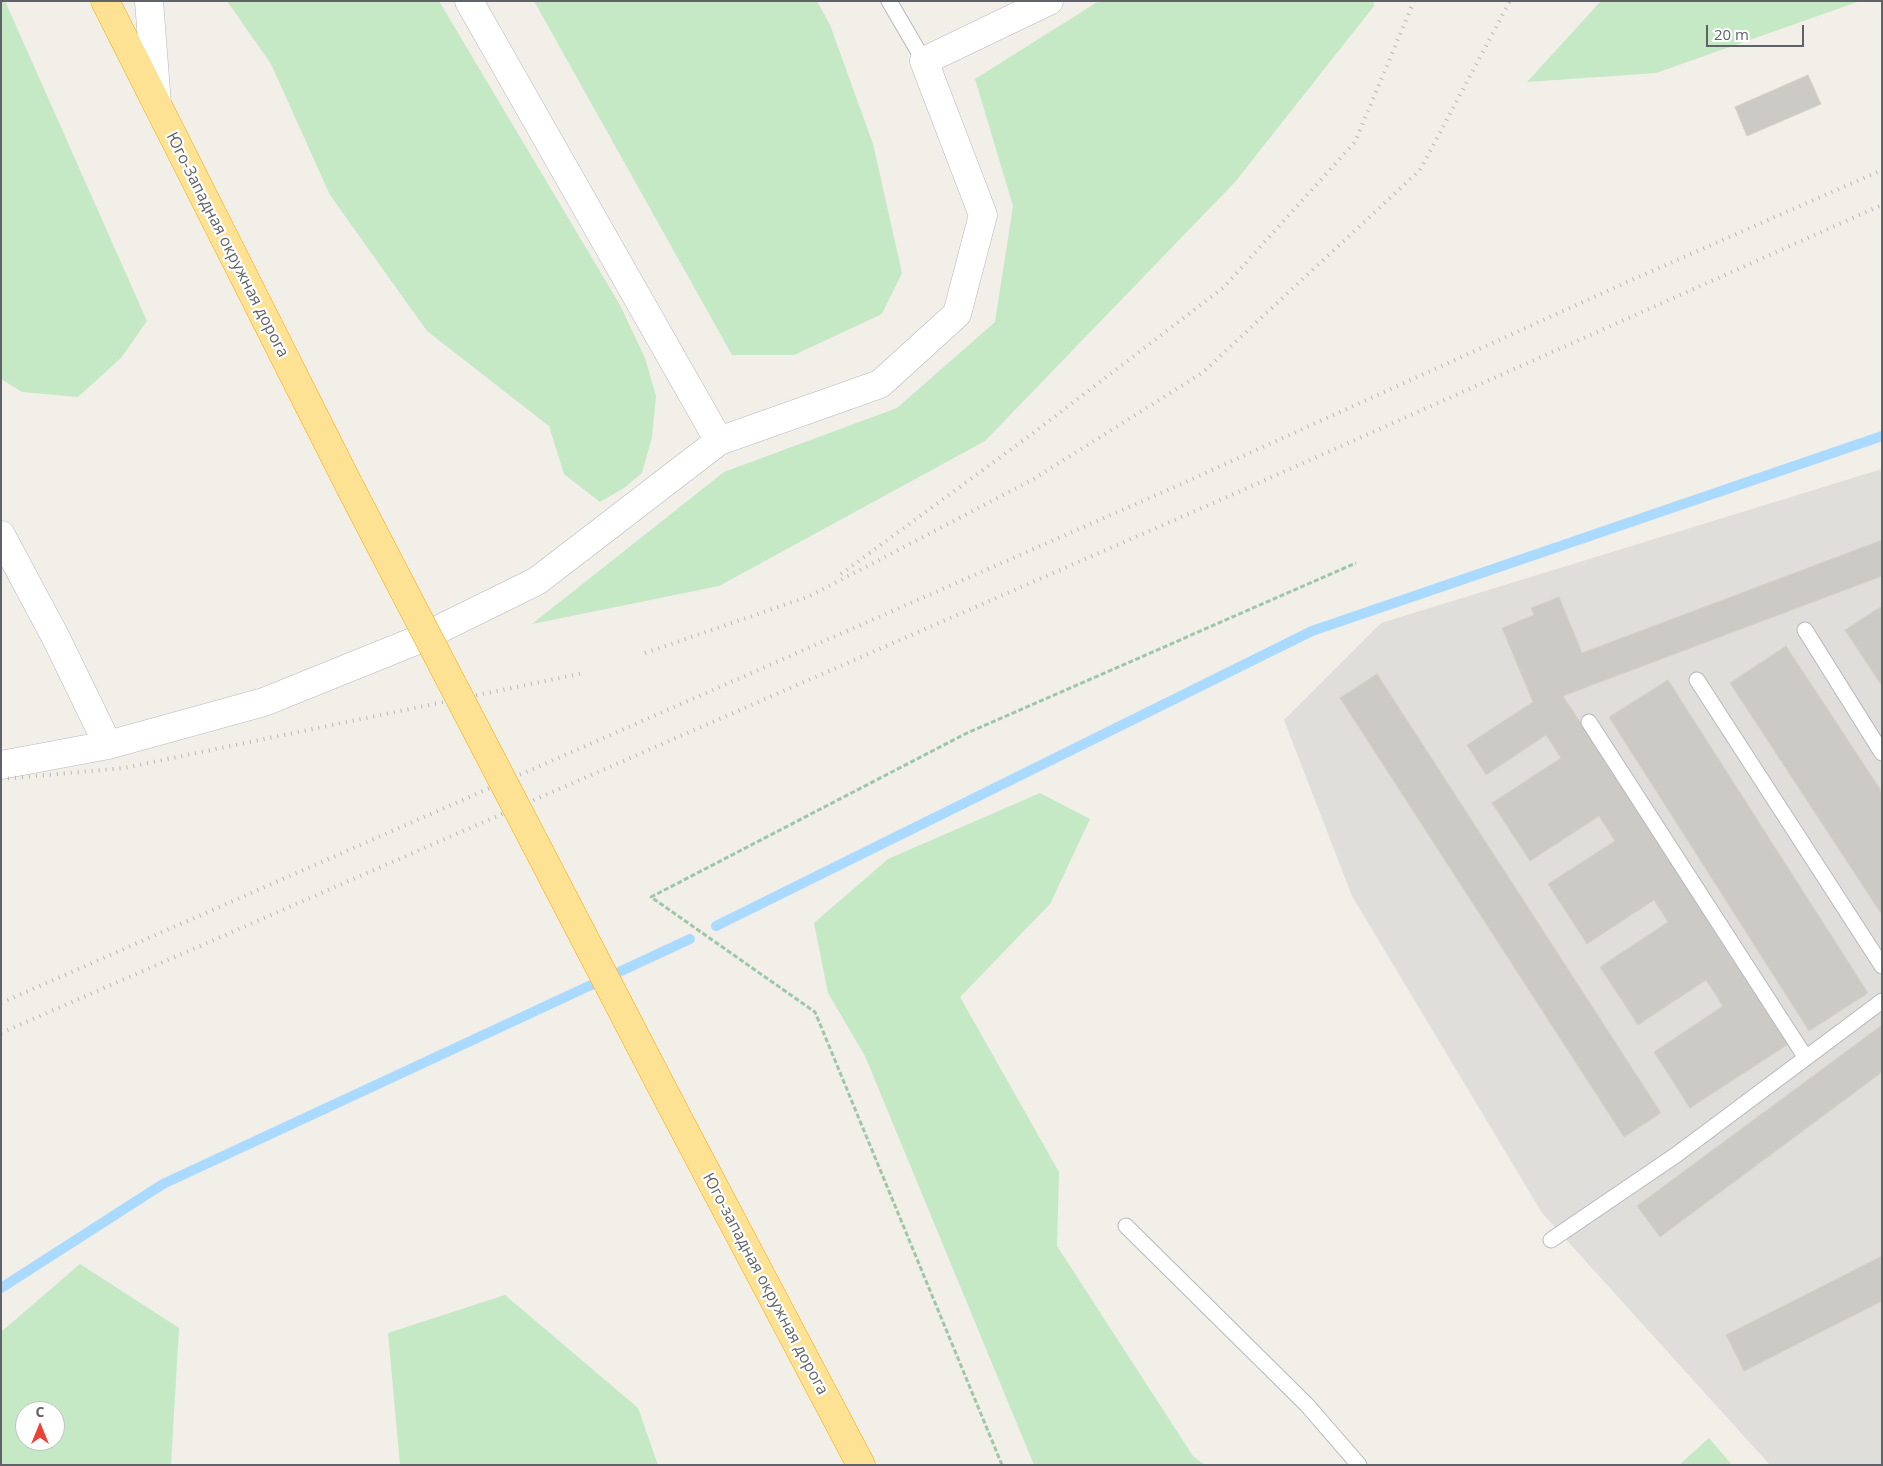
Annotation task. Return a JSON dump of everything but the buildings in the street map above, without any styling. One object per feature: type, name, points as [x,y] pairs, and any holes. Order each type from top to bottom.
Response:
[{"type":"highway","name":"Юго-Западная окружная дорога","points":[[105,1],[350,487],[670,1103]]},
{"type":"highway","name":"Юго-западная окружная дорога","points":[[670,1103],[861,1465]]},
{"type":"street","points":[[149,1],[157,106]]},
{"type":"street","points":[[470,1],[719,441]]},
{"type":"street","points":[[1,765],[108,745],[264,702],[415,641],[537,581],[719,441],[880,384],[956,314],[984,215],[924,61],[1049,1]]},
{"type":"street","points":[[1,535],[56,638],[108,745]]},
{"type":"lane","points":[[889,1],[924,61]]},
{"type":"lane","points":[[1804,630],[1882,753]]},
{"type":"lane","points":[[1697,680],[1882,966]]},
{"type":"lane","points":[[1589,722],[1806,1058]]},
{"type":"lane","points":[[1551,1240],[1676,1154],[1882,1002]]},
{"type":"lane","points":[[1126,1226],[1308,1405],[1359,1465]]},
{"type":"path","points":[[1002,1465],[815,1012],[651,897],[965,734],[1356,563]]},
{"type":"shaded area","points":[[1882,469],[1882,1465],[1770,1465],[1542,1213],[1352,896],[1284,720],[1381,623]]},
{"type":"green space","points":[[1,1],[5,1],[147,321],[121,358],[78,397],[22,392],[1,379]]},
{"type":"green space","points":[[227,1],[439,1],[620,305],[645,358],[656,396],[652,437],[642,473],[624,488],[600,502],[564,474],[549,426],[427,331],[330,195],[271,64]]},
{"type":"green space","points":[[534,1],[817,1],[830,25],[873,144],[902,273],[882,314],[794,355],[732,355]]},
{"type":"green space","points":[[1099,1],[1373,1],[1374,6],[1235,182],[985,441],[719,586],[532,624],[724,472],[897,408],[995,322],[1013,206],[975,79]]},
{"type":"green space","points":[[1601,1],[1860,1],[1656,73],[1527,82]]},
{"type":"green space","points":[[1040,793],[1090,819],[1050,904],[960,997],[1059,1172],[1057,1246],[1193,1456],[1205,1465],[1034,1465],[865,1056],[828,993],[814,923],[888,859]]},
{"type":"green space","points":[[80,1264],[179,1328],[171,1465],[1,1465],[1,1332]]},
{"type":"green space","points":[[505,1295],[638,1408],[658,1465],[400,1465],[388,1333]]},
{"type":"green space","points":[[1709,1438],[1732,1465],[1679,1465]]},
{"type":"waterway","points":[[716,926],[1312,631],[1882,436]]},
{"type":"waterway","points":[[1,1288],[163,1184],[690,939]]},
{"type":"railway","points":[[841,574],[1032,434],[1224,287],[1355,142],[1414,1]]},
{"type":"railway","points":[[645,653],[810,596],[1032,480],[1202,373],[1420,170],[1510,1]]},
{"type":"railway","points":[[1,1003],[1179,485],[1636,278],[1882,170]]},
{"type":"railway","points":[[1,1033],[1218,501],[1882,205]]},
{"type":"railway","points":[[1,779],[124,768],[584,673]]}]
